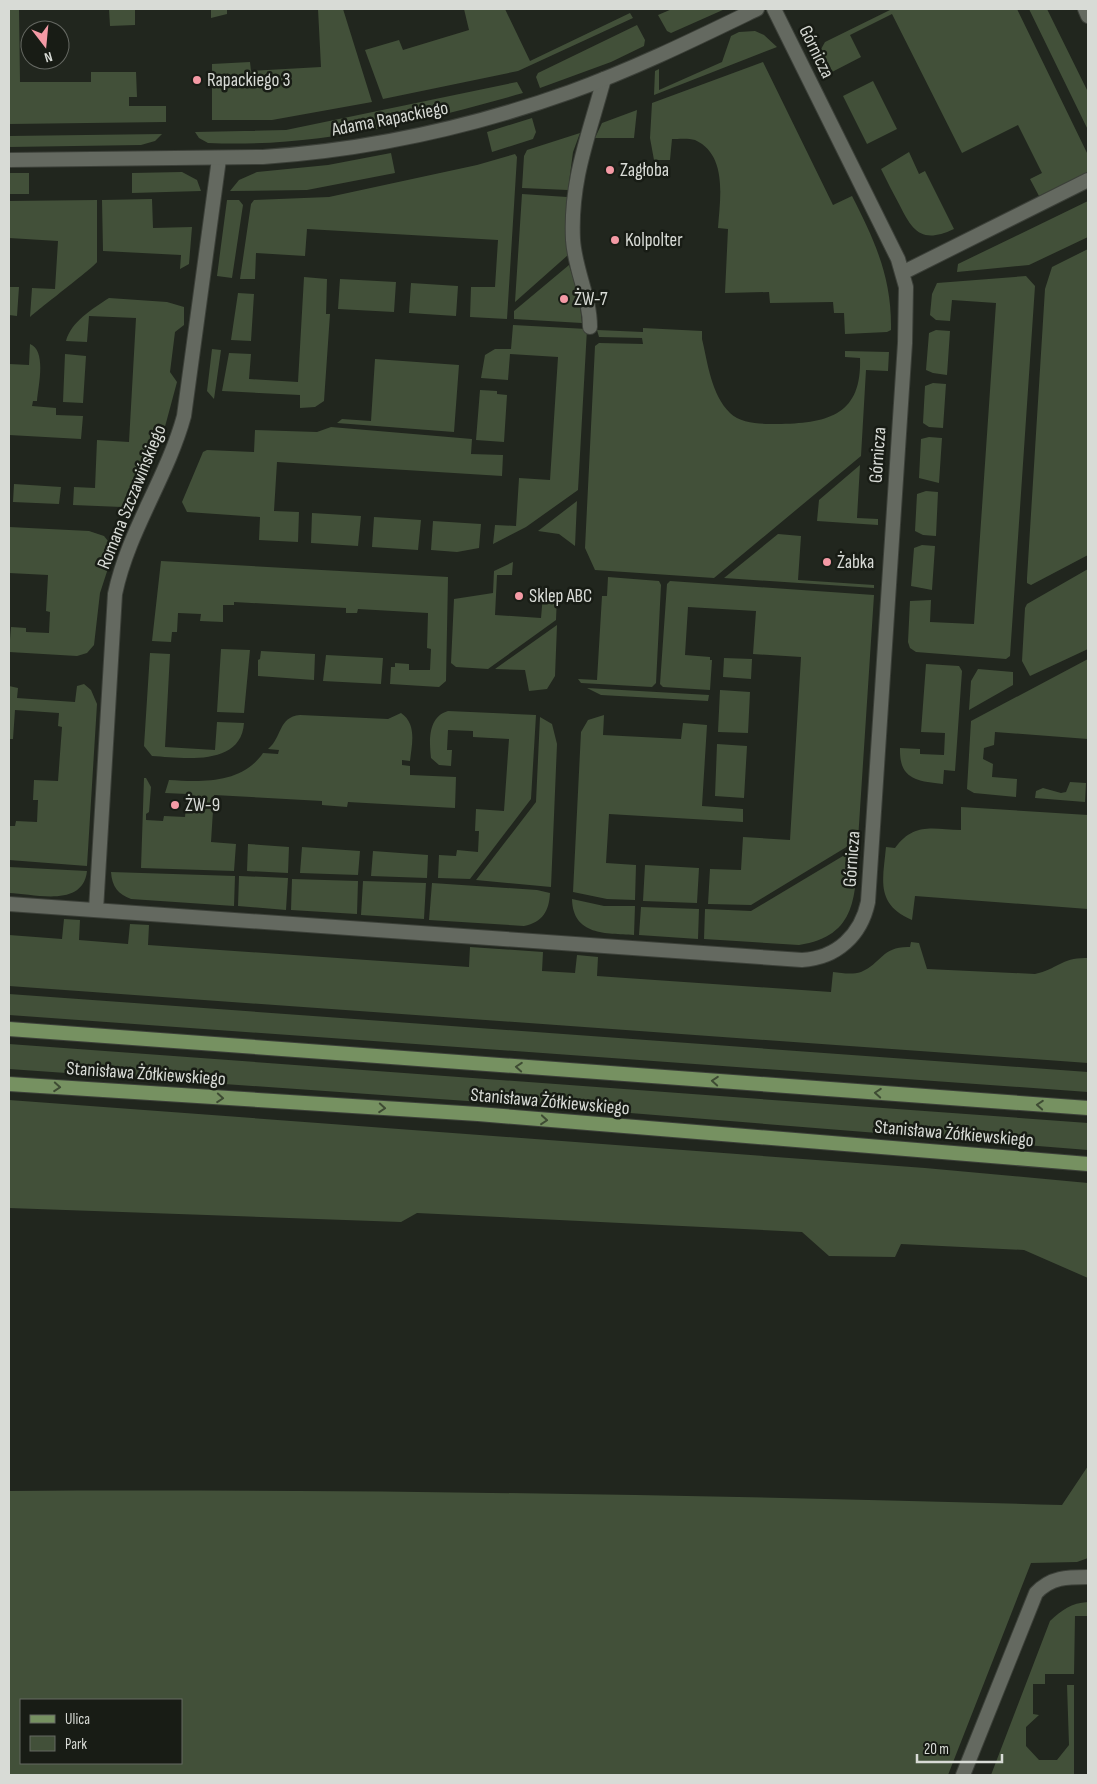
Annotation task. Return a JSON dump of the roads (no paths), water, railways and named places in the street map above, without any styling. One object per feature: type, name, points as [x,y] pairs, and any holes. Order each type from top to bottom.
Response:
[{"type":"main road","name":"Stanisława Żółkiewskiego","points":[[9,1029],[1088,1108]]},
{"type":"main road","name":"Stanisława Żółkiewskiego","points":[[9,1084],[478,1114],[1088,1164]]},
{"type":"street","name":"Adama Rapackiego","points":[[9,160],[218,159],[302,154],[410,136],[508,111],[604,78],[667,52],[756,9]]},
{"type":"street","name":"Górnicza","points":[[96,910],[802,960],[820,958],[837,950],[851,939],[866,913],[868,902],[906,319],[906,287],[891,244],[774,9]]},
{"type":"street","points":[[1085,9],[1088,16]]},
{"type":"street","points":[[590,327],[589,306],[575,256],[574,214],[579,164],[604,78]]},
{"type":"street","name":"Romana Szczawińskiego","points":[[96,910],[115,594],[128,547],[176,441],[184,416],[218,159]]},
{"type":"street","points":[[902,273],[1088,180]]},
{"type":"street","points":[[9,904],[96,910]]},
{"type":"street","points":[[963,1775],[1036,1593],[1052,1580],[1063,1577],[1088,1577]]},
{"type":"place","name":"Rapackiego 3","points":[[197,80]]},
{"type":"place","name":"Zagłoba","points":[[610,170]]},
{"type":"place","name":"Kolpolter","points":[[615,240]]},
{"type":"place","name":"ŻW-7","points":[[564,299]]},
{"type":"place","name":"Żabka","points":[[827,562]]},
{"type":"place","name":"Sklep ABC","points":[[519,596]]},
{"type":"place","name":"ŻW-9","points":[[175,805]]}]
